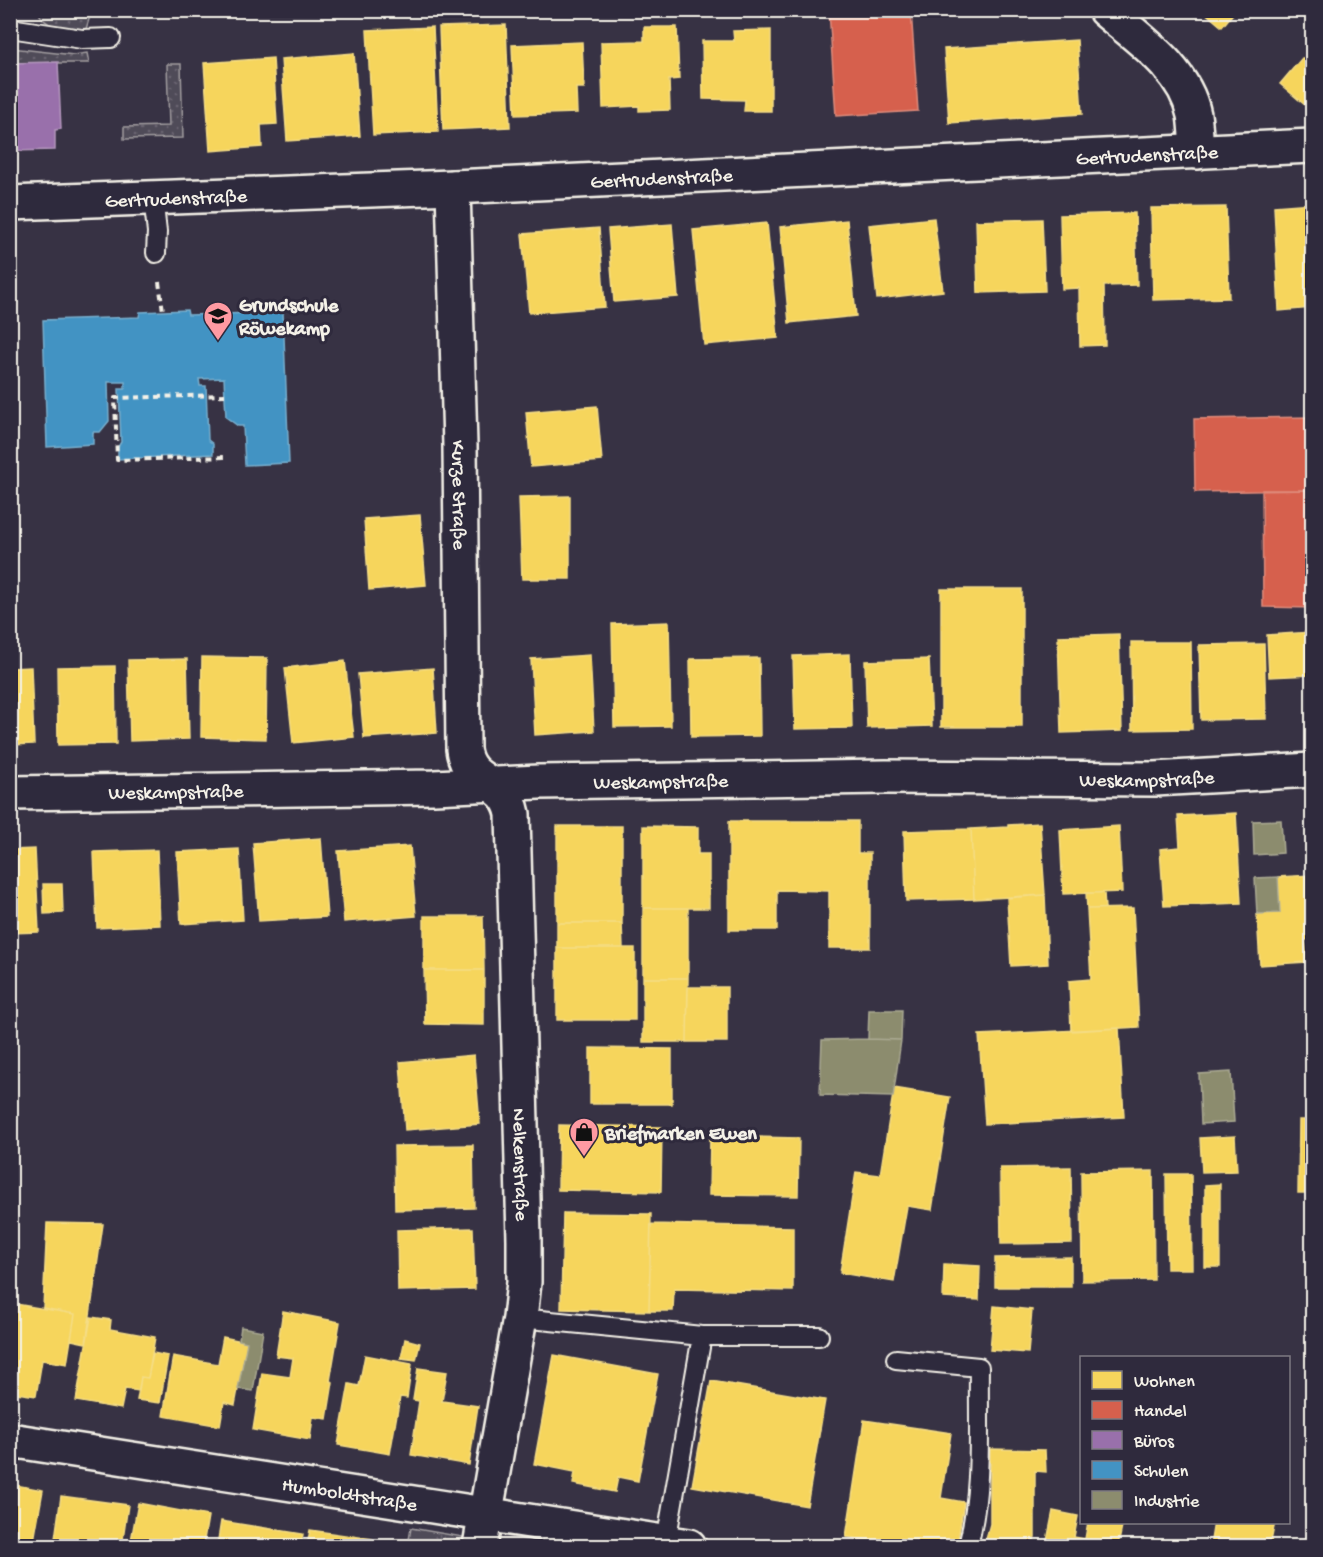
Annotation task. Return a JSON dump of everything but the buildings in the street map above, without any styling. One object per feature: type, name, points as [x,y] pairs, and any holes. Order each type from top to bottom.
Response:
[{"type":"street","points":[[1105,10],[1157,54],[1180,80],[1194,113],[1197,152]]},
{"type":"street","name":"Gertrudenstraße","points":[[10,203],[453,187],[1312,146]]},
{"type":"street","name":"Kurze Straße","points":[[453,187],[460,434],[463,749],[470,770],[495,785]]},
{"type":"street","name":"Weskampstraße","points":[[10,793],[886,777],[1155,779],[1312,770]]},
{"type":"street","name":"Nelkenstraße","points":[[483,1531],[520,1318],[524,1282],[513,814],[504,793],[495,785]]},
{"type":"street","name":"Humboldtstraße","points":[[10,1440],[483,1531],[677,1544]]},
{"type":"lane","points":[[10,28],[82,39],[111,38]]},
{"type":"lane","points":[[153,197],[157,232],[156,253]]},
{"type":"lane","points":[[520,1318],[702,1336],[819,1336]]},
{"type":"lane","points":[[677,1544],[702,1336]]},
{"type":"lane","points":[[896,1359],[979,1367],[978,1481],[975,1520],[968,1546]]},
{"type":"path","points":[[225,395],[115,398],[117,460],[228,457]]},
{"type":"green space","points":[[38,11],[88,11],[90,16],[86,29],[65,28],[46,22]]},
{"type":"green space","points":[[11,48],[74,55],[87,53],[89,63],[11,63]]},
{"type":"green space","points":[[167,64],[181,64],[183,138],[124,139],[124,127],[169,126]]},
{"type":"green space","points":[[411,1528],[463,1537],[461,1546],[408,1546]]},
{"type":"place","name":"Grundschule Röwekamp","points":[[218,342]]},
{"type":"place","name":"Briefmarken Ewen","points":[[584,1158]]}]
